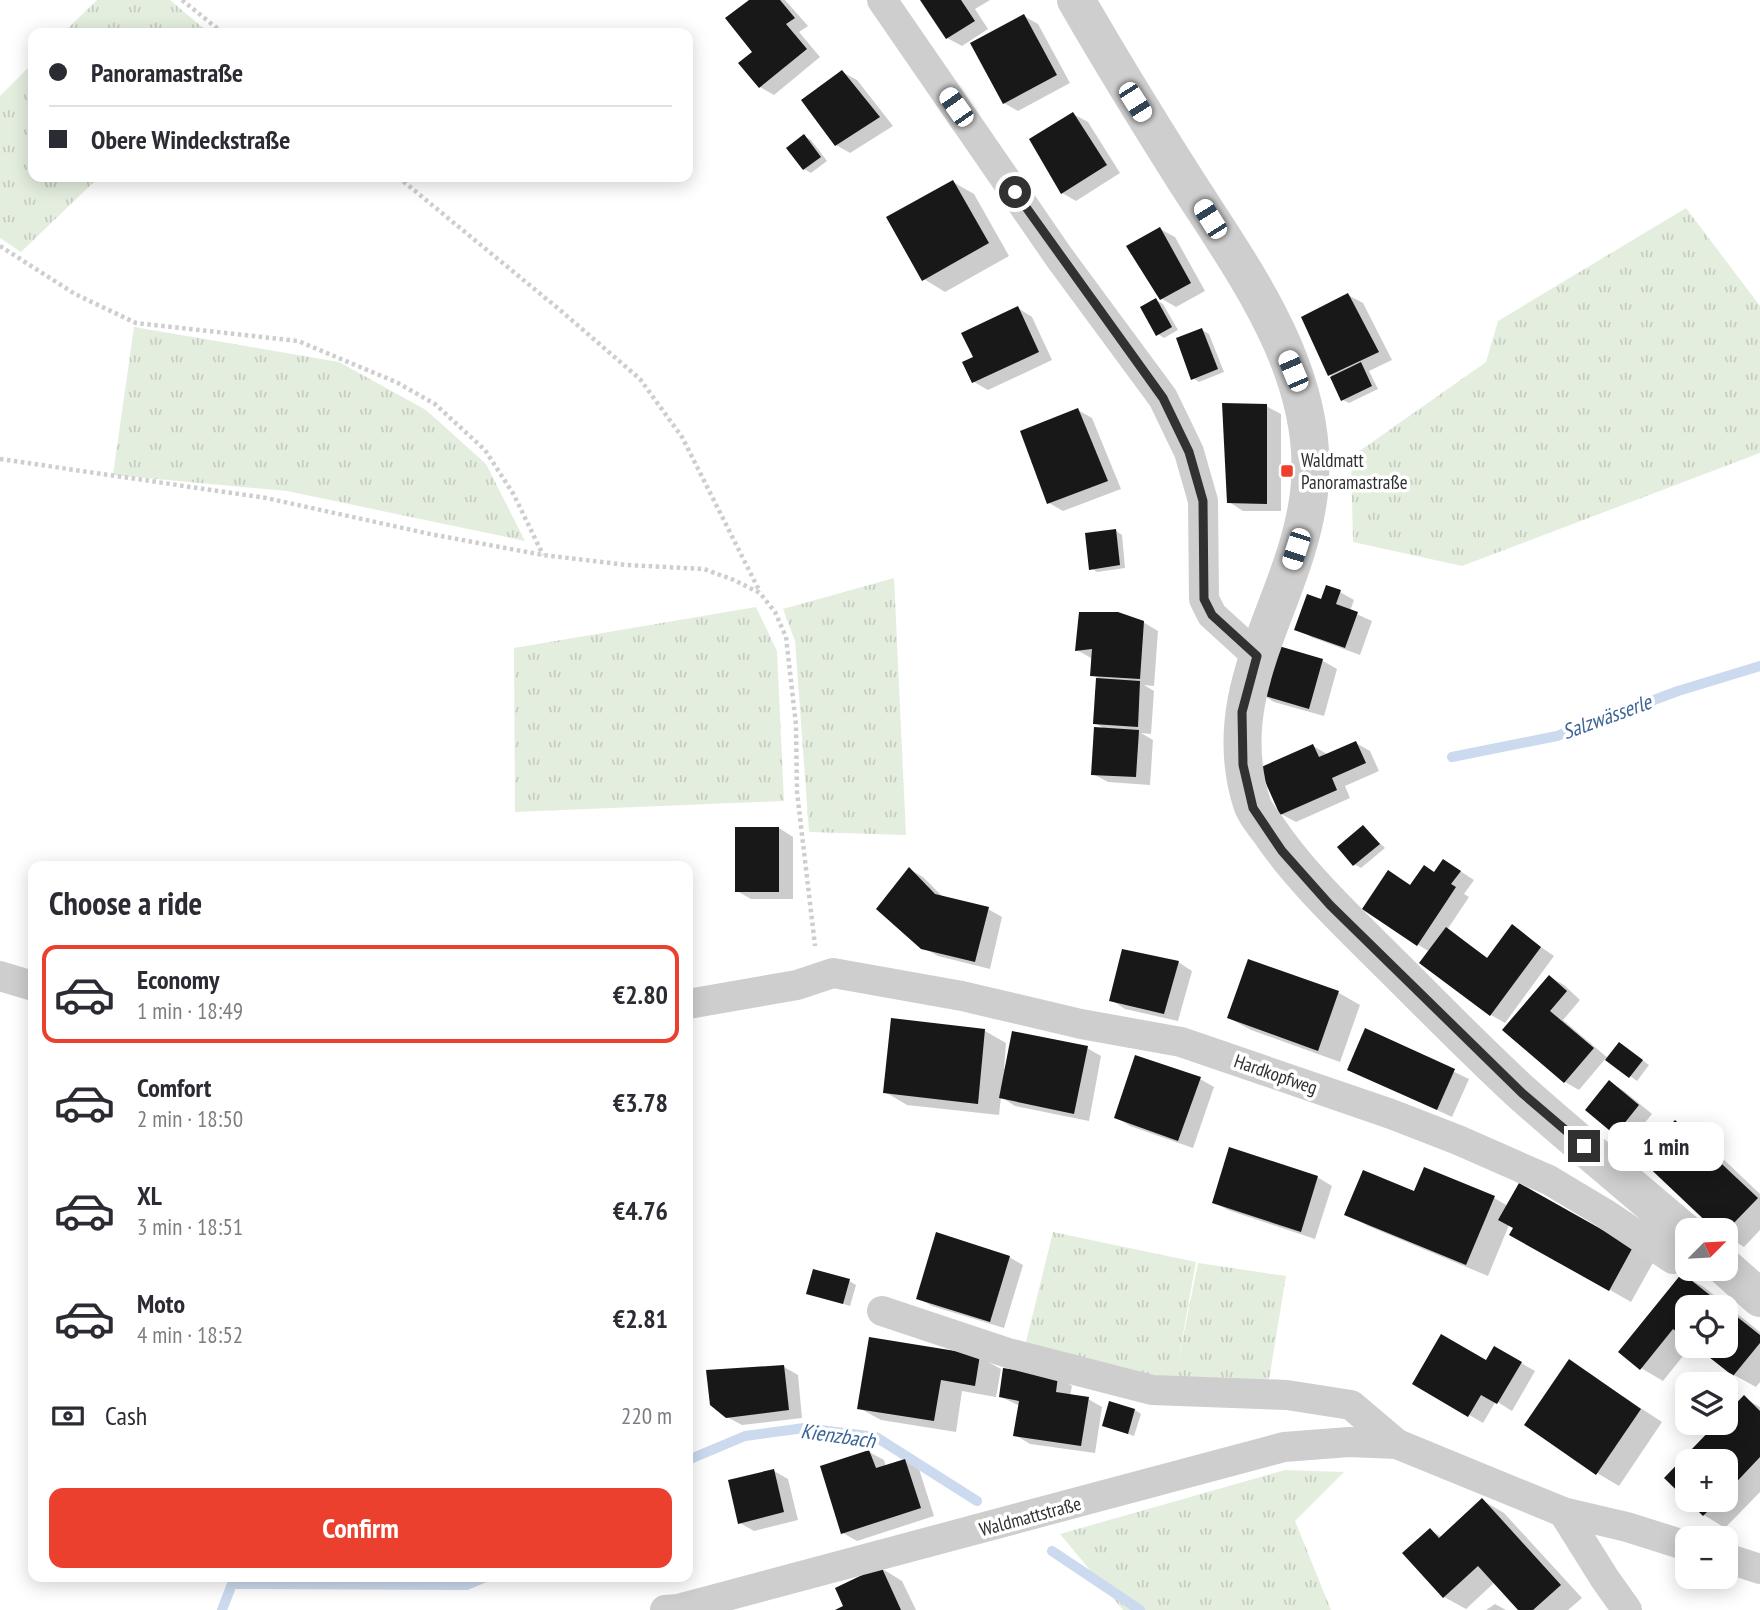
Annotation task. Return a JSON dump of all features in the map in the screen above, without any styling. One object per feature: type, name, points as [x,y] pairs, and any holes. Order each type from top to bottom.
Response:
[{"type":"street","points":[[882,0],[1059,257],[1163,398],[1189,452],[1203,501],[1204,599],[1212,615],[1257,656]]},
{"type":"street","points":[[1076,0],[1121,78],[1254,289],[1275,329],[1296,382],[1304,413],[1310,464],[1309,492],[1302,529],[1257,656],[1242,712],[1243,765],[1253,808],[1282,851],[1330,905],[1522,1093],[1675,1224]]},
{"type":"street","points":[[693,1003],[797,985],[833,973]]},
{"type":"street","name":"Hardkopfweg","points":[[833,973],[962,996],[1081,1024],[1181,1042],[1254,1065],[1391,1114],[1549,1180],[1675,1258]]},
{"type":"street","points":[[0,976],[28,984]]},
{"type":"street","points":[[1738,1279],[1760,1298]]},
{"type":"street","name":"Waldmattstraße","points":[[882,1311],[1008,1353],[1152,1390],[1287,1395],[1351,1405],[1397,1444],[1563,1512],[1627,1527],[1675,1542]]},
{"type":"street","name":"Waldmattstraße","points":[[665,1610],[678,1609],[990,1527],[1284,1447],[1349,1442],[1397,1444]]},
{"type":"street","points":[[1563,1512],[1627,1610]]},
{"type":"street","points":[[1738,1562],[1760,1569]]},
{"type":"path","points":[[182,0],[217,28]]},
{"type":"path","points":[[404,182],[640,379],[682,437],[760,593],[775,612],[786,636],[796,725],[797,792],[808,897],[815,946],[833,973]]},
{"type":"path","points":[[0,246],[75,293],[135,323],[299,341],[396,382],[435,404],[485,450],[514,495],[543,555]]},
{"type":"path","points":[[0,459],[266,498],[430,534],[543,555],[627,565],[704,569],[760,593]]},
{"type":"green space","points":[[97,0],[170,0],[203,28],[68,28]]},
{"type":"green space","points":[[28,68],[28,182],[94,182],[21,252],[0,238],[0,96]]},
{"type":"green space","points":[[1686,208],[1760,306],[1760,453],[1462,566],[1353,542],[1351,457],[1486,362],[1498,321]]},
{"type":"green space","points":[[134,327],[339,362],[426,410],[486,464],[525,541],[287,491],[113,475]]},
{"type":"green space","points":[[894,578],[906,835],[809,832],[795,641],[783,609]]},
{"type":"green space","points":[[756,607],[777,651],[784,801],[515,812],[514,648]]},
{"type":"green space","points":[[1053,1232],[1196,1262],[1178,1362],[1198,1263],[1286,1276],[1268,1386],[1174,1381],[1023,1354]]},
{"type":"green space","points":[[1285,1470],[1344,1472],[1295,1521],[1331,1610],[1123,1610],[1060,1534]]},
{"type":"building","points":[[749,0],[780,0],[795,18],[786,24],[807,49],[759,88],[738,63],[752,52],[725,18]]},
{"type":"building","points":[[920,0],[961,0],[975,21],[946,39]]},
{"type":"building","points":[[1024,14],[1057,75],[1003,104],[970,43]]},
{"type":"building","points":[[842,70],[880,117],[835,146],[801,100]]},
{"type":"building","points":[[1073,112],[1107,165],[1061,194],[1029,139]]},
{"type":"building","points":[[804,134],[821,157],[803,170],[786,148]]},
{"type":"building","points":[[953,180],[989,243],[922,281],[886,217]]},
{"type":"building","points":[[1160,227],[1191,283],[1160,300],[1126,246]]},
{"type":"building","points":[[1348,293],[1379,352],[1328,376],[1301,317]]},
{"type":"building","points":[[1156,298],[1172,327],[1156,336],[1140,307]]},
{"type":"building","points":[[1018,306],[1039,352],[972,383],[962,362],[973,357],[961,333]]},
{"type":"building","points":[[1202,328],[1218,369],[1191,380],[1176,338]]},
{"type":"building","points":[[1361,362],[1372,386],[1341,401],[1330,377]]},
{"type":"building","points":[[1222,403],[1267,404],[1267,504],[1227,503]]},
{"type":"building","points":[[1078,408],[1108,481],[1047,504],[1020,431]]},
{"type":"building","points":[[1116,529],[1120,565],[1089,570],[1085,533]]},
{"type":"building","points":[[1326,585],[1341,590],[1336,604],[1358,612],[1345,648],[1294,630],[1307,594],[1321,599]]},
{"type":"building","points":[[1079,612],[1118,612],[1144,621],[1140,679],[1090,676],[1092,649],[1075,651]]},
{"type":"building","points":[[1272,644],[1323,659],[1309,709],[1258,694]]},
{"type":"building","points":[[1096,678],[1140,681],[1138,727],[1093,724]]},
{"type":"building","points":[[1094,727],[1139,730],[1136,777],[1091,775]]},
{"type":"building","points":[[1356,741],[1366,763],[1332,778],[1337,790],[1280,815],[1259,768],[1313,744],[1319,757]]},
{"type":"building","points":[[1363,825],[1380,844],[1353,866],[1337,847]]},
{"type":"building","points":[[735,827],[779,827],[779,892],[735,892]]},
{"type":"building","points":[[1443,859],[1461,871],[1451,884],[1456,887],[1417,946],[1362,909],[1388,870],[1410,885],[1424,865],[1434,872]]},
{"type":"building","points":[[909,867],[935,894],[989,907],[975,962],[921,949],[876,909]]},
{"type":"building","points":[[1512,924],[1541,947],[1490,1016],[1419,963],[1446,927],[1487,958]]},
{"type":"building","points":[[1122,949],[1179,961],[1164,1014],[1109,1001]]},
{"type":"building","points":[[1248,959],[1339,991],[1318,1051],[1227,1018]]},
{"type":"building","points":[[1549,975],[1567,991],[1550,1011],[1594,1048],[1564,1083],[1502,1030]]},
{"type":"building","points":[[891,1018],[985,1029],[978,1104],[883,1093]]},
{"type":"building","points":[[1365,1028],[1455,1069],[1437,1110],[1347,1070]]},
{"type":"building","points":[[1012,1031],[1088,1046],[1074,1114],[999,1098]]},
{"type":"building","points":[[1619,1042],[1643,1060],[1629,1078],[1605,1060]]},
{"type":"building","points":[[1135,1055],[1201,1077],[1178,1141],[1114,1118]]},
{"type":"building","points":[[1609,1080],[1639,1105],[1615,1135],[1585,1110]]},
{"type":"building","points":[[1675,1120],[1758,1198],[1738,1219],[1702,1218],[1639,1158]]},
{"type":"building","points":[[1229,1147],[1318,1176],[1301,1232],[1212,1203]]},
{"type":"building","points":[[1424,1167],[1495,1196],[1466,1265],[1344,1215],[1363,1170],[1414,1191]]},
{"type":"building","points":[[1519,1183],[1633,1247],[1609,1291],[1509,1235],[1513,1228],[1498,1220]]},
{"type":"building","points":[[936,1232],[1010,1256],[990,1322],[916,1299]]},
{"type":"building","points":[[813,1269],[850,1279],[843,1304],[806,1294]]},
{"type":"building","points":[[1676,1281],[1692,1281],[1710,1295],[1675,1295],[1675,1330],[1673,1329],[1640,1370],[1618,1352]]},
{"type":"building","points":[[1738,1318],[1760,1335],[1760,1343],[1736,1372],[1728,1372],[1710,1358],[1738,1358]]},
{"type":"building","points":[[1441,1334],[1486,1360],[1494,1346],[1522,1362],[1497,1404],[1481,1395],[1468,1417],[1412,1384]]},
{"type":"building","points":[[869,1337],[980,1355],[975,1386],[941,1380],[934,1421],[857,1409]]},
{"type":"building","points":[[1569,1359],[1641,1409],[1596,1475],[1524,1425]]},
{"type":"building","points":[[784,1365],[789,1410],[726,1418],[710,1405],[706,1370]]},
{"type":"building","points":[[1003,1368],[1058,1376],[1056,1392],[1089,1397],[1081,1446],[1013,1436],[1019,1401],[999,1397]]},
{"type":"building","points":[[1744,1395],[1760,1411],[1760,1457],[1738,1480],[1738,1449],[1692,1449],[1705,1435],[1738,1435],[1738,1401]]},
{"type":"building","points":[[1109,1401],[1135,1409],[1128,1434],[1102,1426]]},
{"type":"building","points":[[869,1450],[876,1468],[905,1459],[921,1508],[841,1534],[820,1466]]},
{"type":"building","points":[[1675,1467],[1675,1489],[1664,1478]]},
{"type":"building","points":[[774,1469],[784,1512],[738,1524],[728,1480]]},
{"type":"building","points":[[1482,1498],[1561,1585],[1533,1610],[1518,1610],[1478,1566],[1443,1598],[1402,1553],[1430,1528],[1439,1538]]},
{"type":"building","points":[[881,1566],[901,1610],[835,1610],[843,1606],[835,1588]]},
{"type":"waterway","name":"Salzwässerle","points":[[1452,757],[1557,736],[1678,691],[1760,666]]},
{"type":"waterway","name":"Kienzbach","points":[[693,1458],[745,1436],[804,1428],[876,1437],[977,1501]]},
{"type":"waterway","name":"Kienzbach","points":[[1052,1551],[1140,1610]]},
{"type":"waterway","name":"Kienzbach","points":[[222,1610],[232,1584],[467,1585],[474,1582]]},
{"type":"place","name":"Waldmatt Panoramastraße","points":[[1287,471]]},
{"type":"route","points":[[1015,192],[1059,257],[1163,398],[1189,452],[1203,501],[1204,599],[1212,615],[1257,656],[1242,712],[1243,765],[1253,808],[1282,851],[1330,905],[1522,1093],[1584,1146]]}]
